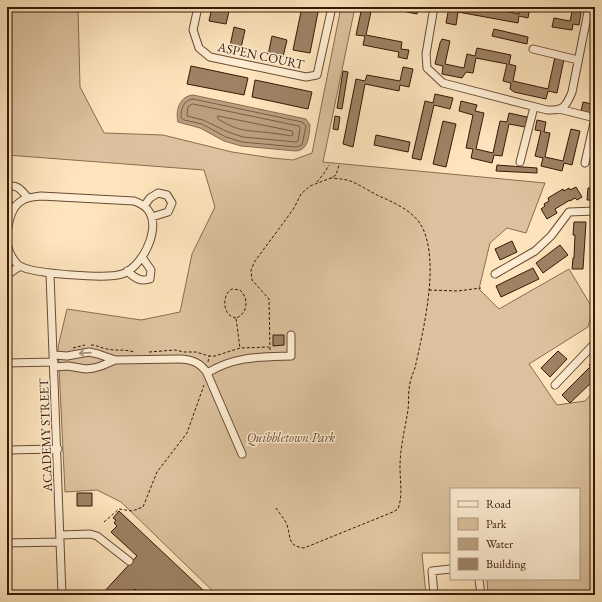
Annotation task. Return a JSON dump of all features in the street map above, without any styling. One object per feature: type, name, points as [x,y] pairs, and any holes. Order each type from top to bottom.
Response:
[{"type":"street","name":"ASPEN COURT","points":[[198,7],[193,30],[200,48],[210,57],[306,77],[317,75],[332,7]]},
{"type":"street","points":[[434,7],[426,54],[427,68],[443,83],[547,110],[559,109],[595,118],[585,163]]},
{"type":"street","points":[[559,109],[563,108],[568,102],[572,92],[589,7]]},
{"type":"street","points":[[533,49],[578,60]]},
{"type":"street","points":[[520,162],[531,106]]},
{"type":"street","points":[[7,187],[14,186],[19,188],[28,198]]},
{"type":"street","points":[[144,206],[150,198],[158,193],[167,195],[172,202],[168,212],[152,218]]},
{"type":"street","points":[[41,196],[134,201],[144,206],[150,213],[153,231],[142,257],[128,272],[112,276],[50,274],[38,272],[20,266],[8,252],[7,234],[13,210],[18,204],[28,198],[41,196]]},
{"type":"street","points":[[7,202],[13,210]]},
{"type":"street","points":[[495,274],[535,251],[551,236],[569,212],[595,212]]},
{"type":"street","points":[[128,272],[136,278],[144,281],[150,279],[151,270],[142,257]]},
{"type":"street","points":[[595,263],[595,269]]},
{"type":"street","points":[[7,275],[20,266]]},
{"type":"street","name":"ACADEMY STREET","points":[[50,274],[58,449],[62,595]]},
{"type":"street","points":[[207,373],[216,367],[235,360],[291,356],[291,335]]},
{"type":"street","points":[[555,385],[595,342]]},
{"type":"street","points":[[7,363],[54,361],[67,356],[89,352],[115,360],[188,359],[200,366],[207,373],[242,454]]},
{"type":"street","points":[[54,361],[68,366],[86,369],[101,366],[115,360]]},
{"type":"street","points":[[7,450],[58,449]]},
{"type":"street","points":[[7,543],[90,534],[97,536],[129,561]]},
{"type":"street","points":[[434,595],[432,570],[450,569]]},
{"type":"street","points":[[480,580],[481,595]]},
{"type":"path","points":[[315,183],[329,165]]},
{"type":"path","points":[[270,357],[269,298],[252,280],[250,276],[252,266],[294,208],[305,189],[315,183],[336,175],[338,166]]},
{"type":"path","points":[[276,508],[286,523],[291,543],[294,546],[304,548],[398,509],[400,502],[402,487],[400,468],[403,432],[408,409],[410,383],[414,371],[424,321],[431,266],[430,257],[425,235],[421,225],[415,217],[388,200],[354,182],[331,178]]},
{"type":"path","points":[[428,290],[458,291],[481,288]]},
{"type":"path","points":[[235,289],[240,290],[245,297],[245,312],[236,318],[227,313],[225,298],[228,292],[235,289]]},
{"type":"path","points":[[236,318],[240,348]]},
{"type":"path","points":[[71,348],[92,345],[108,349],[125,350],[138,354]]},
{"type":"path","points":[[145,353],[152,351],[159,352],[175,350],[215,356],[240,348],[270,347]]},
{"type":"path","points":[[104,522],[119,509],[132,512],[143,507],[157,472],[187,433],[207,373],[209,356]]},
{"type":"green space","name":"Quibbletown Park","points":[[8,7],[78,7],[80,87],[104,133],[163,135],[232,152],[293,160],[312,153],[341,7],[355,7],[323,162],[545,183],[526,233],[507,228],[490,243],[479,289],[499,309],[569,269],[593,309],[588,327],[529,364],[557,405],[585,401],[595,390],[595,595],[488,595],[487,580],[580,580],[580,488],[450,488],[450,553],[422,553],[426,595],[217,595],[121,502],[97,490],[65,492],[58,347],[67,309],[141,320],[180,312],[192,254],[215,207],[204,170],[7,155]]},
{"type":"water","points":[[193,95],[306,119],[310,125],[308,141],[304,148],[296,151],[241,146],[224,141],[200,128],[178,122],[177,113],[180,104],[185,98]]},
{"type":"building","points":[[212,7],[230,7],[226,24],[209,21]]},
{"type":"building","points":[[302,7],[319,7],[310,53],[293,50]]},
{"type":"building","points":[[362,7],[372,7],[366,35],[402,42],[401,49],[409,50],[407,59],[398,57],[399,52],[363,45],[365,36],[356,35]]},
{"type":"building","points":[[382,7],[419,7],[417,14]]},
{"type":"building","points":[[449,7],[485,7],[519,14],[520,7],[530,7],[528,18],[519,16],[518,23],[458,12],[456,25],[446,23]]},
{"type":"building","points":[[573,7],[582,7],[579,25],[573,24],[572,30],[552,27],[554,18],[570,21]]},
{"type":"building","points":[[234,27],[245,30],[241,48],[230,46]]},
{"type":"building","points":[[494,29],[528,37],[527,44],[492,36]]},
{"type":"building","points":[[272,36],[287,40],[283,57],[268,55]]},
{"type":"building","points":[[442,39],[450,41],[445,64],[464,68],[467,54],[475,56],[477,48],[511,55],[509,64],[516,66],[513,81],[548,89],[555,57],[564,59],[557,93],[548,91],[546,99],[514,92],[510,89],[511,83],[503,81],[507,64],[476,58],[473,73],[466,72],[462,78],[442,74],[443,66],[435,64]]},
{"type":"building","points":[[191,66],[248,78],[244,95],[187,84]]},
{"type":"building","points":[[403,67],[413,69],[409,87],[400,85],[399,91],[365,84],[353,147],[343,144],[356,79],[365,81],[367,75],[400,81]]},
{"type":"building","points":[[343,71],[348,72],[342,109],[337,108]]},
{"type":"building","points":[[255,80],[312,92],[308,109],[252,97]]},
{"type":"building","points":[[595,92],[595,106],[592,106],[591,113],[581,111],[583,102],[592,104]]},
{"type":"building","points":[[435,94],[453,98],[450,109],[434,105],[421,160],[412,158],[425,101],[433,103]]},
{"type":"building","points":[[461,101],[477,105],[475,111],[484,113],[476,149],[493,153],[500,121],[507,122],[509,113],[527,117],[525,127],[509,124],[502,156],[494,155],[492,163],[471,158],[473,149],[466,148],[473,115],[459,111]]},
{"type":"building","points":[[335,116],[340,117],[338,130],[333,129]]},
{"type":"building","points":[[537,120],[546,122],[544,132],[550,133],[545,157],[563,161],[571,129],[580,131],[572,165],[564,163],[562,171],[541,166],[543,158],[535,156],[541,131],[535,130]]},
{"type":"building","points":[[443,121],[456,124],[446,167],[433,164]]},
{"type":"building","points":[[376,135],[410,142],[408,152],[374,145]]},
{"type":"building","points":[[497,165],[537,168],[537,173],[496,171]]},
{"type":"building","points":[[576,187],[582,197],[577,200],[575,198],[570,200],[555,209],[557,213],[547,219],[541,209],[545,206],[544,204],[549,201],[548,198],[563,189],[564,191],[569,188],[570,190]]},
{"type":"building","points":[[588,188],[595,188],[595,200],[587,200]]},
{"type":"building","points":[[574,222],[586,222],[583,269],[572,269],[575,235],[573,235]]},
{"type":"building","points":[[512,241],[517,252],[500,260],[495,249]]},
{"type":"building","points":[[560,245],[568,255],[543,273],[536,263]]},
{"type":"building","points":[[533,268],[539,279],[501,297],[496,286]]},
{"type":"building","points":[[273,335],[284,335],[284,345],[273,346]]},
{"type":"building","points":[[558,351],[567,359],[550,377],[541,368]]},
{"type":"building","points":[[594,360],[595,379],[570,403],[562,395],[591,366],[589,365]]},
{"type":"building","points":[[77,493],[92,493],[92,506],[77,506]]},
{"type":"building","points":[[119,511],[208,595],[140,595],[141,594],[135,589],[129,595],[101,595],[137,556],[111,532],[117,526],[114,523],[116,520],[113,518]]}]
